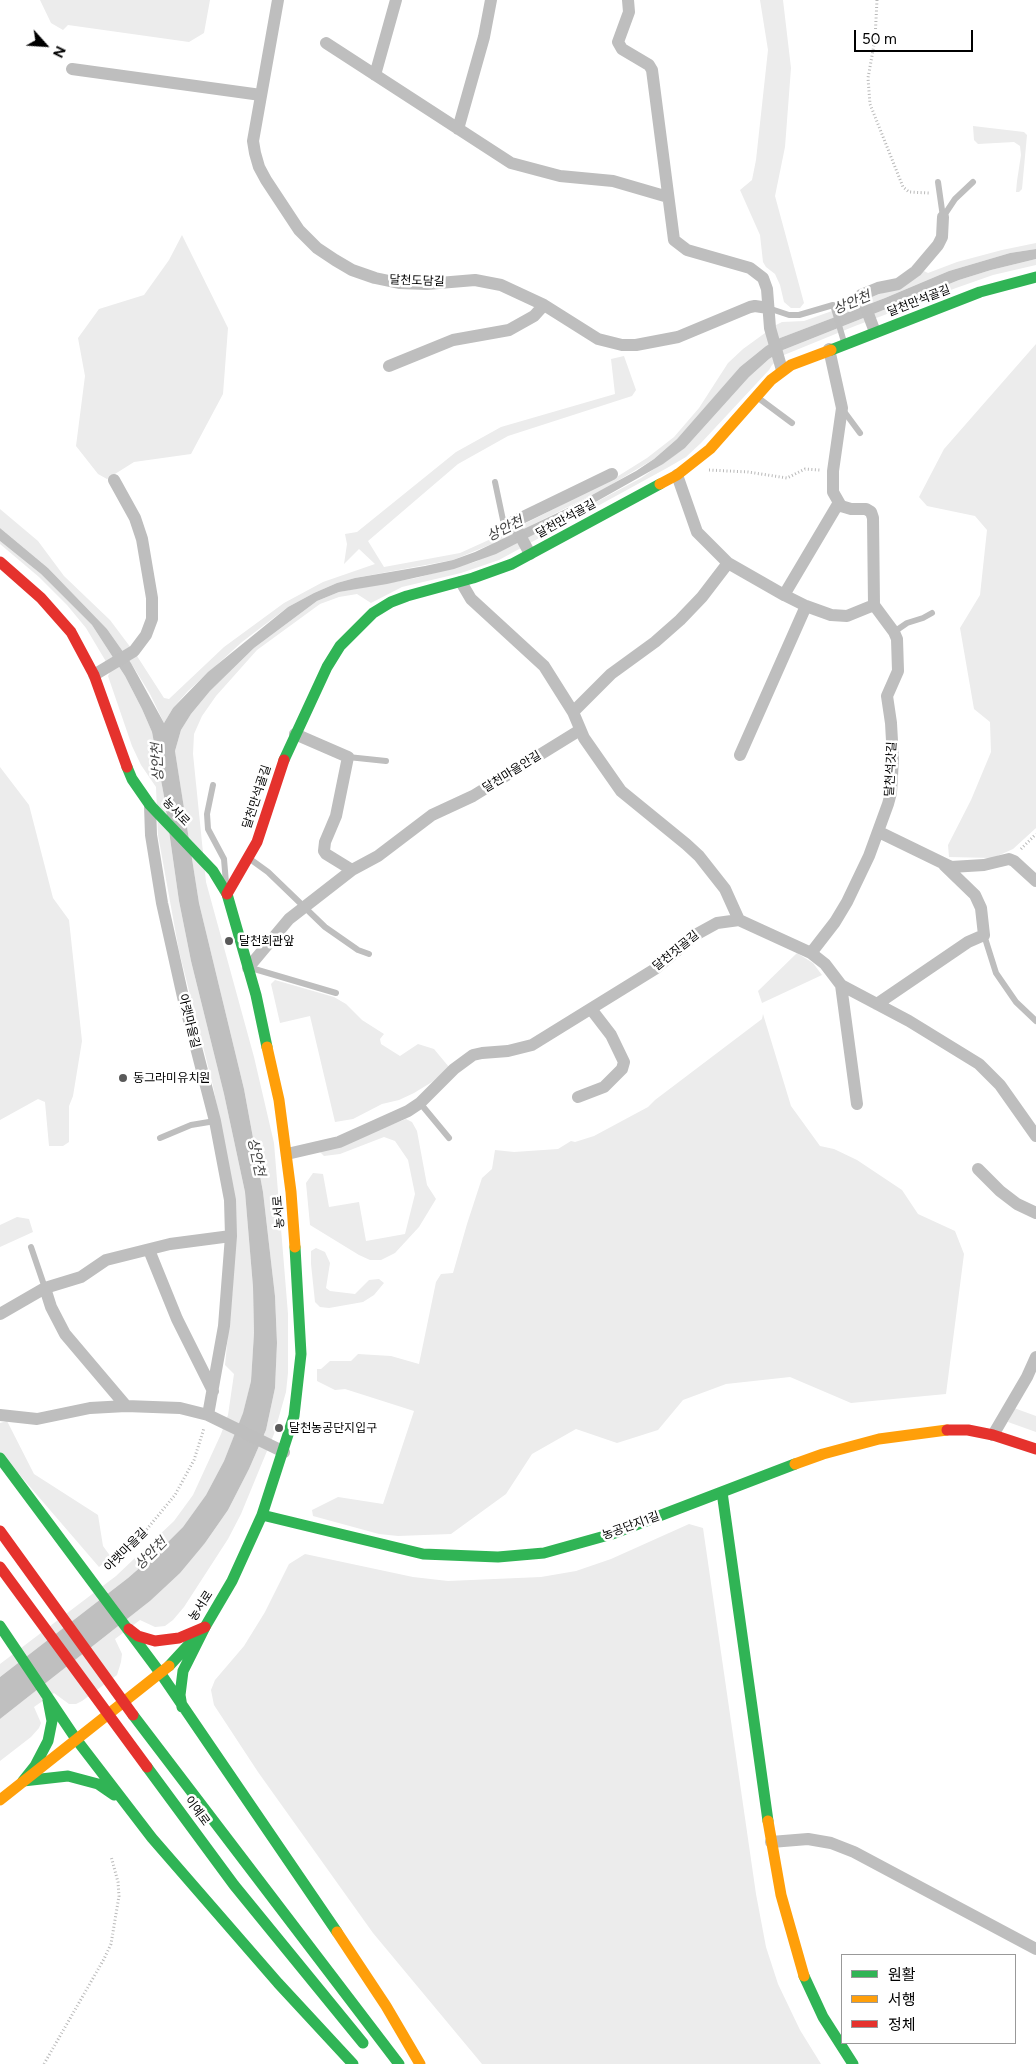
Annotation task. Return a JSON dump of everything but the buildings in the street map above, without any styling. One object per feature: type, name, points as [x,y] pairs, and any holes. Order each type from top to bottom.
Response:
[{"type":"main road","name":"달천만석골길","points":[[226,894],[248,859],[263,828],[283,762],[327,666],[340,646],[358,626],[373,614],[391,602],[426,590],[493,572],[528,551],[677,475],[710,449],[781,366],[829,349],[843,338],[873,327],[980,292],[1036,277]]},
{"type":"main road","name":"농서로","points":[[0,562],[41,598],[71,632],[94,675],[124,762],[132,779],[153,807],[206,863],[226,894],[248,968],[275,1076],[287,1154],[299,1295],[301,1354],[296,1402],[284,1452],[262,1515],[232,1581],[205,1627],[183,1653],[161,1674],[0,1800]]},
{"type":"main road","name":"농공단지1길","points":[[262,1515],[423,1554],[498,1557],[544,1554],[579,1545],[823,1454],[879,1439],[942,1430],[968,1430],[993,1435],[1036,1449]]},
{"type":"main road","points":[[0,1458],[74,1554],[161,1674],[327,1916],[386,2006],[420,2064]]},
{"type":"main road","points":[[722,1492],[771,1842],[781,1895],[804,1976],[823,2017],[853,2064]]},
{"type":"main road","name":"이예로","points":[[0,1531],[158,1750],[399,2064]]},
{"type":"main road","name":"이예로","points":[[0,1567],[234,1885],[368,2049]]},
{"type":"main road","points":[[0,1626],[76,1739],[152,1838],[272,1976],[353,2064]]},
{"type":"main road","points":[[128,1628],[138,1636],[155,1641],[179,1638],[205,1627]]},
{"type":"main road","points":[[182,1706],[180,1695],[183,1671],[205,1627]]},
{"type":"main road","points":[[23,1781],[42,1753],[51,1731],[52,1712],[47,1698]]},
{"type":"main road","points":[[23,1781],[68,1776],[84,1779],[109,1790],[126,1804]]},
{"type":"street","name":"달천도담길","points":[[278,0],[253,141],[259,167],[299,230],[317,248],[352,270],[375,278],[399,283],[486,281],[501,285],[544,304],[598,339],[622,345],[636,345],[678,337],[750,307],[768,308]]},
{"type":"street","points":[[375,75],[396,0]]},
{"type":"street","points":[[458,129],[484,37],[491,0]]},
{"type":"street","points":[[628,0],[629,12],[618,42],[622,49],[649,65],[652,70],[673,237],[678,244],[687,250],[754,270],[763,278],[770,328],[781,366]]},
{"type":"street","points":[[326,43],[502,158],[521,167],[560,176],[613,181],[668,197]]},
{"type":"street","points":[[72,69],[261,95]]},
{"type":"street","points":[[873,327],[861,295],[878,288],[898,284],[929,258],[942,237],[943,217]]},
{"type":"street","points":[[389,366],[453,340],[509,330],[534,316],[544,304]]},
{"type":"street","points":[[677,475],[697,532],[728,563],[806,606],[839,616],[854,614],[874,605],[873,518],[869,510],[845,508],[838,504],[833,492],[833,471],[842,408],[829,349]]},
{"type":"street","points":[[528,551],[513,522],[612,474]]},
{"type":"street","points":[[94,675],[134,651],[150,627],[152,619],[152,598],[142,539],[135,518],[114,480]]},
{"type":"street","points":[[784,595],[838,504]]},
{"type":"street","points":[[573,712],[611,674],[656,642],[680,620],[702,597],[728,563]]},
{"type":"street","points":[[461,582],[470,599],[544,666],[573,712],[580,730],[621,791],[686,844],[713,872],[725,889],[739,920],[811,953],[825,964],[841,985],[926,1031],[979,1064],[1000,1085],[1036,1136]]},
{"type":"street","name":"달천석갓길","points":[[811,953],[835,922],[847,902],[879,832],[891,793],[893,743],[887,696],[898,670],[897,640],[894,632],[874,605]]},
{"type":"street","points":[[740,755],[806,606]]},
{"type":"street","name":"달천마을안길","points":[[248,968],[289,920],[352,870],[378,856],[432,815],[473,796],[580,730]]},
{"type":"street","points":[[295,734],[348,757],[336,816],[325,842],[324,850],[326,854],[352,870]]},
{"type":"street","name":"아랫마을길","points":[[153,807],[151,835],[164,911],[215,1121],[230,1200],[231,1236],[224,1326],[213,1391],[212,1417]]},
{"type":"street","points":[[879,832],[951,867],[984,866],[1009,859],[1014,861],[1036,881]]},
{"type":"street","points":[[877,1004],[968,942],[984,935],[981,908],[975,894],[944,865]]},
{"type":"street","name":"달천짓골길","points":[[287,1154],[339,1142],[408,1111],[420,1103],[454,1069],[473,1055],[508,1051],[532,1045],[655,969],[697,934],[717,923],[739,920]]},
{"type":"street","points":[[841,985],[857,1104]]},
{"type":"street","points":[[578,1097],[604,1087],[622,1069],[624,1062],[611,1035],[591,1009]]},
{"type":"street","points":[[978,1169],[1000,1191],[1017,1204],[1036,1213]]},
{"type":"street","points":[[0,1314],[46,1288],[81,1277],[106,1260],[207,1238],[231,1236]]},
{"type":"street","points":[[149,1250],[177,1320],[213,1391]]},
{"type":"street","points":[[46,1288],[51,1307],[65,1334],[126,1406]]},
{"type":"street","points":[[993,1435],[1036,1358]]},
{"type":"street","points":[[0,1415],[37,1419],[90,1408],[126,1406],[180,1408],[212,1417],[284,1452]]},
{"type":"street","points":[[771,1842],[808,1839],[831,1843],[854,1852],[1036,1949]]},
{"type":"lane","points":[[938,182],[943,217]]},
{"type":"lane","points":[[943,217],[955,199],[974,182]]},
{"type":"lane","points":[[768,308],[789,315],[813,312],[834,305],[843,338]]},
{"type":"lane","points":[[756,396],[792,424]]},
{"type":"lane","points":[[842,408],[860,433]]},
{"type":"lane","points":[[495,482],[503,520],[508,523],[513,522]]},
{"type":"lane","points":[[894,632],[907,623],[923,618],[932,612]]},
{"type":"lane","points":[[348,757],[386,760]]},
{"type":"lane","points":[[212,785],[207,824],[210,834],[224,858],[226,894]]},
{"type":"lane","points":[[248,859],[268,872],[305,906],[325,928],[358,950],[369,954]]},
{"type":"lane","points":[[984,935],[996,973],[1016,1002],[1036,1021]]},
{"type":"lane","points":[[248,968],[336,993]]},
{"type":"lane","points":[[420,1103],[449,1138]]},
{"type":"lane","points":[[160,1138],[191,1125],[215,1121]]},
{"type":"lane","points":[[31,1247],[46,1288]]},
{"type":"path","points":[[877,0],[875,39],[868,78],[870,104],[873,114],[903,187],[914,192],[939,192]]},
{"type":"path","points":[[688,467],[722,472],[748,472],[787,478],[811,468],[833,471]]},
{"type":"path","points":[[1009,859],[1036,834]]},
{"type":"path","name":"아랫마을길","points":[[103,1573],[147,1529],[175,1495],[194,1460],[212,1417]]},
{"type":"path","points":[[44,2064],[100,1967],[111,1944],[119,1896],[118,1882],[111,1856]]},
{"type":"shaded area","points":[[40,0],[210,0],[204,33],[189,42],[68,25],[63,30],[51,23]]},
{"type":"shaded area","points":[[760,0],[783,0],[791,68],[785,147],[775,196],[804,303],[800,308],[791,308],[784,302],[775,274],[763,262],[760,235],[740,190],[752,180],[756,160],[768,50]]},
{"type":"shaded area","points":[[973,126],[1024,132],[1027,135],[1022,189],[1019,192],[1016,192],[1021,155],[1020,146],[1014,142],[978,144],[974,140]]},
{"type":"shaded area","points":[[182,235],[228,328],[223,394],[191,454],[134,462],[107,479],[98,474],[76,446],[85,376],[78,338],[99,309],[144,295],[169,260]]},
{"type":"shaded area","points":[[1036,243],[1036,249],[1010,253],[949,271],[885,298],[780,338],[766,346],[740,367],[677,439],[654,459],[604,489],[504,539],[453,560],[337,583],[288,607],[242,642],[188,691],[173,708],[164,723],[150,694],[107,629],[48,568],[0,528],[0,509],[38,541],[64,576],[110,620],[137,656],[164,698],[169,699],[224,647],[284,603],[323,582],[375,564],[359,549],[344,564],[347,544],[345,534],[357,532],[456,452],[501,427],[615,394],[611,359],[624,356],[636,390],[632,396],[508,436],[458,464],[368,541],[384,567],[460,553],[524,524],[615,478],[647,458],[674,437],[699,408],[728,363],[743,349],[782,322],[804,321],[902,286],[924,271],[928,273],[957,262]]},
{"type":"shaded area","points":[[1036,259],[1036,265],[993,275],[956,288],[784,355],[772,365],[686,457],[499,560],[461,573],[402,587],[371,603],[357,594],[339,597],[320,604],[257,650],[216,696],[202,716],[194,734],[193,754],[206,882],[254,1057],[274,1143],[288,1314],[288,1373],[286,1392],[274,1434],[241,1514],[228,1539],[184,1607],[165,1626],[155,1627],[140,1620],[115,1639],[122,1654],[117,1675],[76,1704],[69,1704],[54,1693],[34,1707],[41,1723],[39,1728],[31,1737],[0,1761],[0,1719],[150,1601],[205,1543],[228,1510],[249,1469],[266,1430],[275,1388],[277,1343],[275,1296],[263,1192],[244,1089],[199,903],[175,751],[181,730],[191,714],[210,691],[254,648],[317,601],[339,592],[416,578],[475,562],[544,530],[641,478],[685,448],[749,377],[769,359],[783,350],[959,280]]},
{"type":"shaded area","points":[[1036,344],[1036,828],[1013,849],[993,858],[949,857],[948,845],[971,800],[991,752],[990,722],[974,709],[960,628],[980,595],[987,530],[975,516],[927,506],[919,497],[944,449]]},
{"type":"shaded area","points":[[0,541],[41,574],[92,625],[125,676],[152,732],[164,796],[179,901],[191,961],[224,1094],[245,1192],[253,1287],[254,1333],[251,1381],[243,1414],[224,1461],[206,1495],[183,1527],[128,1578],[0,1677],[0,1664],[116,1576],[174,1521],[193,1495],[221,1434],[228,1415],[234,1374],[225,1365],[233,1285],[233,1189],[213,1086],[179,951],[158,835],[156,787],[141,765],[132,746],[108,676],[111,670],[86,628],[67,605],[39,577],[0,544]]},
{"type":"shaded area","points":[[0,767],[29,805],[53,898],[69,920],[82,1041],[73,1096],[69,1106],[69,1142],[63,1146],[49,1146],[45,1102],[38,1099],[0,1120]]},
{"type":"shaded area","points":[[797,953],[813,963],[822,975],[762,1003],[758,991]]},
{"type":"shaded area","points":[[275,980],[334,997],[346,1004],[362,1020],[384,1034],[380,1039],[381,1044],[400,1056],[418,1044],[434,1049],[449,1067],[432,1082],[414,1093],[399,1100],[382,1104],[353,1119],[335,1122],[310,1016],[280,1023],[271,984]]},
{"type":"shaded area","points":[[763,1014],[791,1106],[820,1146],[834,1149],[857,1160],[902,1190],[918,1214],[955,1231],[964,1254],[946,1394],[851,1403],[790,1377],[726,1384],[683,1400],[658,1430],[617,1443],[576,1429],[532,1454],[506,1494],[451,1534],[398,1536],[379,1534],[313,1516],[312,1510],[338,1497],[383,1504],[414,1411],[345,1389],[335,1390],[317,1381],[317,1369],[321,1369],[330,1361],[351,1361],[358,1354],[391,1356],[419,1364],[436,1282],[441,1274],[453,1273],[482,1178],[492,1169],[495,1150],[514,1152],[558,1149],[571,1141],[575,1142],[594,1136],[648,1107],[762,1019]]},
{"type":"shaded area","points":[[406,1119],[412,1122],[417,1131],[427,1185],[436,1199],[419,1227],[395,1253],[381,1260],[370,1260],[310,1225],[306,1183],[313,1173],[323,1174],[329,1207],[359,1202],[366,1241],[405,1234],[415,1194],[408,1160],[395,1141],[384,1137],[340,1154],[324,1156],[320,1152]]},
{"type":"shaded area","points":[[17,1217],[29,1219],[33,1232],[0,1247],[0,1225]]},
{"type":"shaded area","points":[[316,1248],[325,1252],[330,1263],[326,1288],[330,1291],[355,1294],[369,1280],[379,1279],[384,1283],[374,1295],[363,1302],[329,1308],[320,1307],[315,1302],[311,1264],[311,1251]]},
{"type":"shaded area","points":[[1014,1408],[1036,1416],[1036,1432],[1008,1422]]},
{"type":"shaded area","points":[[7,1421],[34,1474],[98,1515],[103,1546],[111,1557],[99,1567],[0,1452],[0,1423]]},
{"type":"shaded area","points":[[689,1524],[703,1528],[756,1894],[766,1947],[778,1984],[800,2030],[821,2064],[482,2064],[373,1933],[258,1772],[214,1705],[211,1690],[215,1680],[244,1646],[265,1612],[289,1564],[305,1554],[413,1577],[448,1581],[541,1577],[576,1571],[611,1559]]},
{"type":"water","name":"상안천","points":[[1036,249],[1036,259],[959,280],[783,350],[769,359],[749,377],[685,448],[663,464],[576,513],[496,554],[454,569],[387,584],[339,592],[317,601],[254,648],[210,691],[191,714],[181,730],[175,751],[199,903],[244,1089],[263,1192],[275,1296],[277,1343],[275,1388],[266,1430],[249,1469],[228,1510],[205,1543],[180,1573],[150,1601],[0,1719],[0,1677],[128,1578],[160,1550],[183,1527],[206,1495],[224,1461],[243,1413],[251,1381],[254,1333],[253,1287],[245,1192],[224,1094],[191,961],[179,901],[164,796],[152,732],[125,676],[92,625],[41,574],[0,541],[0,528],[48,568],[107,629],[131,663],[164,723],[173,708],[208,672],[288,607],[314,593],[355,578],[453,560],[475,552],[570,507],[636,471],[654,459],[677,439],[740,367],[766,346],[780,338],[885,298],[949,271],[1010,253]]},
{"type":"traffic: fast","points":[[831,350],[980,292],[1036,277]]},
{"type":"traffic: fast","points":[[284,760],[327,667],[340,646],[373,613],[391,602],[407,596],[473,578],[512,564],[660,484]]},
{"type":"traffic: fast","points":[[127,767],[132,779],[150,805],[213,871],[227,894],[256,995],[267,1047]]},
{"type":"traffic: fast","points":[[169,1666],[205,1627],[232,1581],[262,1515],[294,1416],[301,1354],[295,1247]]},
{"type":"traffic: fast","points":[[0,1458],[161,1674],[337,1932]]},
{"type":"traffic: fast","points":[[262,1515],[423,1554],[498,1557],[544,1553],[612,1534],[795,1464]]},
{"type":"traffic: fast","points":[[722,1492],[768,1821]]},
{"type":"traffic: fast","points":[[0,1626],[76,1739],[152,1838],[278,1983],[353,2064]]},
{"type":"traffic: fast","points":[[182,1707],[180,1695],[183,1671],[205,1627]]},
{"type":"traffic: fast","points":[[23,1781],[35,1766],[48,1741],[52,1721],[48,1700]]},
{"type":"traffic: fast","points":[[133,1715],[399,2064]]},
{"type":"traffic: fast","points":[[147,1767],[234,1885],[363,2043]]},
{"type":"traffic: fast","points":[[23,1781],[68,1776],[98,1784],[114,1795]]},
{"type":"traffic: fast","points":[[804,1976],[823,2017],[853,2064]]},
{"type":"traffic: slow","points":[[660,484],[677,475],[710,449],[771,380],[791,365],[831,350]]},
{"type":"traffic: slow","points":[[267,1047],[279,1100],[291,1192],[295,1247]]},
{"type":"traffic: slow","points":[[795,1464],[823,1454],[879,1439],[947,1430]]},
{"type":"traffic: slow","points":[[0,1800],[169,1666]]},
{"type":"traffic: slow","points":[[768,1821],[781,1895],[804,1976]]},
{"type":"traffic: slow","points":[[337,1932],[386,2006],[420,2064]]},
{"type":"traffic: jam","points":[[0,562],[41,598],[71,632],[94,675],[127,767]]},
{"type":"traffic: jam","points":[[227,894],[257,842],[284,760]]},
{"type":"traffic: jam","points":[[947,1430],[968,1430],[993,1435],[1036,1449]]},
{"type":"traffic: jam","points":[[0,1531],[133,1715]]},
{"type":"traffic: jam","points":[[0,1567],[147,1767]]},
{"type":"traffic: jam","points":[[129,1629],[138,1636],[155,1641],[179,1638],[205,1627]]},
{"type":"place","name":"달천회관앞","points":[[229,941]]},
{"type":"place","name":"동그라미유치원","points":[[123,1078]]},
{"type":"place","name":"달천농공단지입구","points":[[279,1428]]}]
